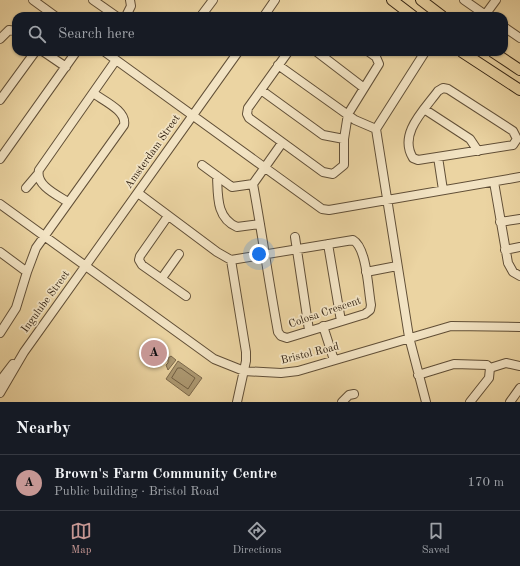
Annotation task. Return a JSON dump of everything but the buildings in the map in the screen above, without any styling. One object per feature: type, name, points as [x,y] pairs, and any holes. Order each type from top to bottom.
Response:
[{"type":"main road","points":[[392,0],[408,12]]},
{"type":"main road","points":[[421,0],[437,12]]},
{"type":"main road","points":[[468,56],[520,90]]},
{"type":"main road","points":[[499,56],[520,70]]},
{"type":"street","points":[[33,0],[50,12]]},
{"type":"street","points":[[93,0],[110,12]]},
{"type":"street","points":[[128,12],[131,6],[130,0]]},
{"type":"street","points":[[204,12],[213,0]]},
{"type":"street","points":[[267,12],[275,0]]},
{"type":"street","points":[[464,0],[482,12]]},
{"type":"street","points":[[488,12],[496,0]]},
{"type":"street","points":[[0,40],[8,30],[12,31]]},
{"type":"street","points":[[508,30],[520,38]]},
{"type":"street","points":[[0,100],[32,56]]},
{"type":"street","points":[[50,56],[66,67]]},
{"type":"street","points":[[0,159],[73,56]]},
{"type":"street","points":[[110,56],[322,209],[386,200],[520,177]]},
{"type":"street","name":"Amsterdam Street","points":[[86,266],[235,56]]},
{"type":"street","points":[[285,56],[248,108],[247,114],[282,143],[323,172],[333,174],[344,165],[344,140],[348,114],[378,67],[379,62],[376,56]]},
{"type":"street","points":[[322,56],[364,88]]},
{"type":"street","points":[[422,56],[376,129],[386,200],[409,337],[426,402]]},
{"type":"street","points":[[26,188],[37,176],[39,170],[116,60]]},
{"type":"street","points":[[278,65],[348,114],[376,129]]},
{"type":"street","points":[[443,88],[448,89],[516,134],[517,141],[513,145],[418,160],[413,158],[410,154],[408,139],[412,128],[424,109],[438,91],[443,88]]},
{"type":"street","points":[[261,90],[323,135],[344,140]]},
{"type":"street","points":[[0,331],[16,308],[34,253],[68,202],[124,125],[125,120],[122,114],[94,93]]},
{"type":"street","points":[[424,109],[470,139],[478,151]]},
{"type":"street","points":[[202,165],[232,187],[252,184],[282,143]]},
{"type":"street","points":[[438,157],[443,190]]},
{"type":"street","points":[[37,176],[40,182],[68,202]]},
{"type":"street","points":[[217,176],[222,216],[237,227],[260,224]]},
{"type":"street","points":[[494,182],[505,250],[510,269],[520,276]]},
{"type":"street","name":"Colosa Crescent","points":[[252,184],[278,332],[281,336],[287,338],[341,320],[365,314],[370,310],[371,304],[361,248],[358,243],[353,240],[265,254]]},
{"type":"street","points":[[138,193],[217,252],[232,260],[265,254]]},
{"type":"street","name":"Bristol Road","points":[[0,204],[214,359],[244,371],[281,374],[298,371],[409,337],[456,326],[520,327]]},
{"type":"street","points":[[168,216],[140,256],[139,260],[142,265],[186,296]]},
{"type":"street","points":[[500,222],[520,219]]},
{"type":"street","points":[[296,237],[296,250],[309,330]]},
{"type":"street","points":[[328,244],[341,320]]},
{"type":"street","points":[[505,250],[520,247]]},
{"type":"street","points":[[0,252],[27,272]]},
{"type":"street","points":[[162,278],[179,254]]},
{"type":"street","points":[[232,260],[246,345],[244,371],[237,402]]},
{"type":"street","name":"Ingulube Street","points":[[0,381],[24,352],[86,266]]},
{"type":"street","points":[[366,272],[397,266]]},
{"type":"street","points":[[323,326],[334,360]]},
{"type":"street","name":"Ingulube Street","points":[[0,393],[24,352]]},
{"type":"street","points":[[490,368],[506,363],[520,366]]},
{"type":"street","points":[[418,375],[454,364],[484,364],[490,368]]},
{"type":"street","points":[[470,402],[489,378],[490,368]]},
{"type":"street","points":[[510,402],[520,388]]},
{"type":"street","points":[[342,402],[345,398],[354,394]]},
{"type":"water","points":[[171,356],[176,360],[168,370],[166,365],[168,363],[168,358]]},
{"type":"water","points":[[178,361],[202,378],[189,396],[166,379]]},
{"type":"place","name":"Brown's Farm Community Centre","points":[[154,353]]}]
